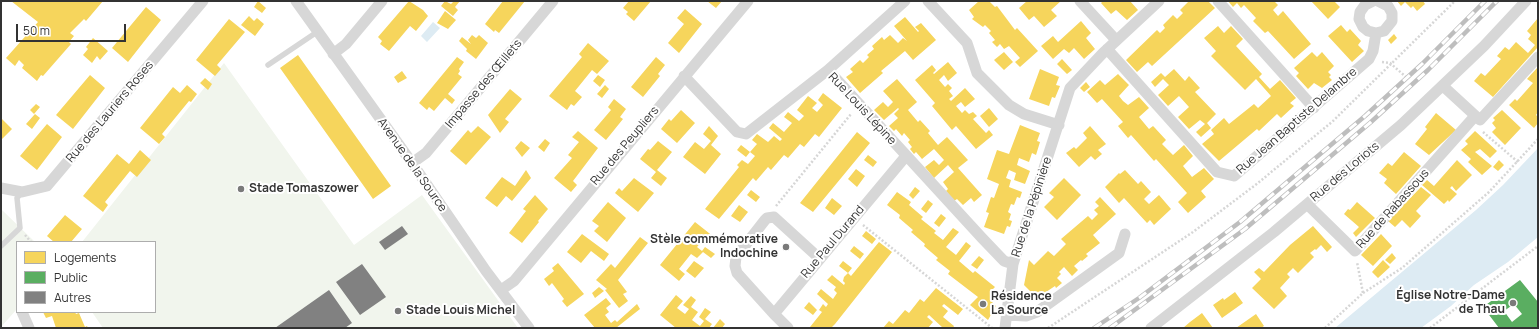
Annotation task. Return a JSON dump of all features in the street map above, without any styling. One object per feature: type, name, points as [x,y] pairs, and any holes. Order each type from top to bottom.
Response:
[{"type":"street","name":"Rue des Lauriers Roses","points":[[1,188],[22,192],[48,186],[203,1]]},
{"type":"street","name":"Avenue de la Source","points":[[296,1],[529,328]]},
{"type":"street","points":[[333,54],[346,44],[382,1]]},
{"type":"street","name":"Impasse des Œillets","points":[[412,163],[426,153],[553,1]]},
{"type":"street","name":"Rue des Peupliers","points":[[501,290],[514,280],[748,1]]},
{"type":"street","points":[[828,70],[905,1]]},
{"type":"street","points":[[928,1],[967,43],[977,73],[1009,105],[1024,114],[1059,125]]},
{"type":"street","points":[[1080,1],[1116,40]]},
{"type":"street","points":[[1107,49],[1159,1]]},
{"type":"street","points":[[1218,1],[1314,108]]},
{"type":"street","points":[[1366,2],[1360,12],[1359,19],[1362,27],[1368,31],[1376,33],[1384,31],[1392,21],[1392,13],[1388,6],[1378,1]]},
{"type":"street","name":"Rue des Loriots","points":[[1150,328],[1214,280],[1401,125],[1443,86],[1526,1]]},
{"type":"street","name":"Rue Jean Baptiste Delambre","points":[[1107,49],[1217,172],[1234,176],[1369,59],[1373,51],[1376,33]]},
{"type":"street","name":"Rue de la Pépinière","points":[[1005,328],[1013,264],[1070,88],[1107,49]]},
{"type":"street","points":[[1443,86],[1473,119],[1480,120],[1538,57]]},
{"type":"street","name":"Rue Louis Lépine","points":[[684,76],[737,132],[746,134],[828,70],[1004,261],[1013,264]]},
{"type":"street","name":"Rue de Rabassous","points":[[1307,204],[1355,251],[1473,119]]},
{"type":"street","name":"Rue Paul Durand","points":[[774,314],[819,258],[906,156]]},
{"type":"street","points":[[788,328],[737,273],[735,266],[736,257],[765,220],[770,217],[777,220],[819,258]]},
{"type":"street","points":[[1006,315],[1026,316],[1037,312],[1119,253],[1125,234]]},
{"type":"street","points":[[22,313],[29,328]]},
{"type":"lane","points":[[268,65],[318,32]]},
{"type":"lane","points":[[1,246],[20,228],[17,198],[22,192]]},
{"type":"path","points":[[1048,328],[1193,232],[1258,183],[1333,121],[1390,63],[1455,1]]},
{"type":"path","points":[[1369,59],[1390,63],[1406,76]]},
{"type":"path","points":[[770,217],[777,203],[859,105]]},
{"type":"path","points":[[1473,119],[1518,162]]},
{"type":"path","points":[[1325,328],[1363,293],[1402,268],[1489,192],[1538,139]]},
{"type":"path","points":[[854,218],[992,328]]},
{"type":"path","points":[[1430,328],[1538,246]]},
{"type":"path","points":[[1355,251],[1363,293]]},
{"type":"shaded area","points":[[433,22],[440,28],[427,42],[421,36]]},
{"type":"shaded area","points":[[224,63],[354,245],[422,195],[518,328],[103,328],[93,313],[156,313],[156,241],[83,241]]},
{"type":"shaded area","points":[[1538,148],[1538,237],[1508,262],[1474,285],[1451,306],[1421,328],[1335,328],[1476,210],[1503,185]]},
{"type":"shaded area","points":[[1,209],[34,241],[16,241],[16,310],[1,327]]},
{"type":"building: Logements","points":[[11,1],[103,1],[86,21],[84,19],[70,33],[74,36],[69,42],[71,44],[37,81],[22,68],[24,65],[19,60],[15,66],[6,58],[38,22]]},
{"type":"building: Logements","points":[[258,1],[266,8],[262,13],[254,7]]},
{"type":"building: Logements","points":[[409,1],[423,10],[428,16],[416,31],[410,26],[389,51],[380,44],[382,41],[378,37]]},
{"type":"building: Logements","points":[[445,1],[451,4],[454,1],[460,1],[455,7],[458,10],[453,16],[441,6]]},
{"type":"building: Logements","points":[[503,1],[525,1],[499,33],[495,30],[494,32],[485,24]]},
{"type":"building: Logements","points":[[629,1],[651,1],[634,21],[626,14],[628,12],[623,8]]},
{"type":"building: Logements","points":[[707,1],[722,1],[716,8]]},
{"type":"building: Logements","points":[[979,1],[989,1],[995,7],[997,6],[1015,30],[1017,28],[1038,51],[1020,67],[1015,62],[1020,58],[1009,46],[1004,49],[1000,44],[997,47],[992,42],[995,40],[989,33],[991,31],[985,25],[983,27],[972,19],[974,17],[969,10]]},
{"type":"building: Logements","points":[[1027,1],[1061,1],[1051,10],[1057,16],[1044,27],[1034,16],[1029,20],[1019,8]]},
{"type":"building: Logements","points":[[1103,1],[1130,1],[1138,10],[1127,20],[1116,10],[1111,14],[1101,3]]},
{"type":"building: Logements","points":[[1189,1],[1208,1],[1215,8],[1152,66],[1148,62],[1137,72],[1126,60],[1157,30],[1160,33],[1165,28],[1163,25],[1173,15],[1177,19],[1183,13],[1180,10]]},
{"type":"building: Logements","points":[[1228,1],[1274,1],[1278,5],[1273,10],[1278,16],[1283,11],[1311,44],[1294,59],[1268,31],[1265,33],[1253,21],[1256,18],[1244,5],[1241,8],[1237,3],[1233,7]]},
{"type":"building: Logements","points":[[1311,1],[1334,1],[1340,7],[1328,19]]},
{"type":"building: Logements","points":[[1397,1],[1423,1],[1425,4],[1417,11],[1413,6],[1411,8],[1405,2],[1401,6]]},
{"type":"building: Logements","points":[[146,7],[161,20],[128,62],[112,48]]},
{"type":"building: Logements","points":[[685,9],[702,24],[679,53],[668,43],[684,24],[677,18]]},
{"type":"building: Logements","points":[[445,11],[456,20],[448,29],[437,23]]},
{"type":"building: Logements","points":[[249,16],[254,21],[257,18],[264,24],[255,36],[241,25]]},
{"type":"building: Logements","points":[[905,17],[918,32],[919,31],[915,27],[921,23],[936,40],[913,60],[905,51],[881,71],[883,73],[860,93],[846,77],[853,72],[850,69],[860,60],[863,63],[869,57],[867,55],[874,49],[872,46],[882,37],[884,40],[890,35],[898,43],[903,38],[907,41],[894,26]]},
{"type":"building: Logements","points":[[1538,18],[1538,47],[1493,97],[1474,81],[1481,73],[1485,76],[1501,59],[1497,56],[1505,47],[1509,50],[1516,42],[1528,53],[1535,45],[1528,39],[1531,35],[1527,31]]},
{"type":"building: Logements","points":[[229,19],[245,32],[217,65],[221,69],[215,76],[196,60]]},
{"type":"building: Logements","points":[[1081,21],[1091,33],[1086,38],[1095,49],[1084,59],[1074,48],[1069,53],[1064,49],[1053,59],[1041,46],[1053,36],[1058,42]]},
{"type":"building: Logements","points":[[1341,25],[1347,32],[1350,29],[1361,41],[1358,45],[1364,51],[1352,62],[1328,36]]},
{"type":"building: Logements","points":[[1218,26],[1224,33],[1231,26],[1243,39],[1236,46],[1262,74],[1259,77],[1270,89],[1280,80],[1296,98],[1290,103],[1294,106],[1281,118],[1277,114],[1259,131],[1257,129],[1219,161],[1202,144],[1214,134],[1211,130],[1224,118],[1229,124],[1254,104],[1258,108],[1271,96],[1256,79],[1245,90],[1211,56],[1216,51],[1204,38]]},
{"type":"building: Logements","points":[[1394,34],[1397,38],[1391,44],[1388,40]]},
{"type":"building: Logements","points":[[472,35],[476,38],[479,35],[488,43],[476,59],[466,51],[467,49],[459,41],[462,37],[471,44],[468,40]]},
{"type":"building: Logements","points":[[93,38],[108,51],[100,60],[97,56],[92,63],[83,55],[88,49],[86,47]]},
{"type":"building: Logements","points":[[588,43],[609,61],[597,74],[592,70],[575,91],[582,97],[574,106],[571,104],[567,110],[549,96],[582,57],[579,54]]},
{"type":"building: Logements","points":[[1004,52],[1013,62],[1004,70],[994,60]]},
{"type":"building: Logements","points":[[1312,52],[1317,57],[1322,52],[1334,66],[1328,72],[1331,75],[1329,77],[1332,80],[1322,88],[1314,83],[1308,89],[1296,76],[1299,73],[1294,68]]},
{"type":"building: Logements","points":[[298,55],[391,186],[373,199],[280,68]]},
{"type":"building: Logements","points":[[457,57],[464,62],[459,69],[460,71],[458,74],[462,77],[448,94],[455,100],[452,104],[445,98],[434,111],[429,107],[427,110],[419,103]]},
{"type":"building: Logements","points":[[656,57],[665,65],[658,74],[660,76],[643,97],[631,87]]},
{"type":"building: Logements","points":[[1062,59],[1072,70],[1067,74],[1057,64]]},
{"type":"building: Logements","points":[[948,62],[957,73],[948,81],[944,75],[939,80],[945,87],[948,84],[952,88],[949,91],[953,96],[949,99],[951,101],[965,88],[975,99],[965,107],[961,102],[956,106],[962,113],[965,110],[969,114],[973,112],[977,116],[973,119],[986,133],[989,130],[993,135],[976,149],[956,126],[952,130],[932,106],[935,103],[915,80],[932,65],[936,70],[933,73],[934,74]]},
{"type":"building: Logements","points":[[1538,67],[1538,112],[1536,115],[1538,117],[1538,123],[1534,128],[1509,105],[1515,99],[1517,101],[1533,83],[1527,79]]},
{"type":"building: Logements","points":[[1040,69],[1059,77],[1056,85],[1060,86],[1055,98],[1052,97],[1049,106],[1029,99]]},
{"type":"building: Logements","points":[[1174,69],[1185,81],[1189,76],[1200,88],[1195,92],[1216,114],[1207,123],[1211,128],[1201,137],[1196,132],[1205,124],[1200,120],[1189,129],[1178,117],[1189,107],[1179,96],[1168,106],[1158,95],[1169,85],[1163,79],[1155,87],[1151,82],[1161,73],[1165,77]]},
{"type":"building: Logements","points":[[402,71],[407,78],[398,83],[394,77]]},
{"type":"building: Logements","points":[[1118,74],[1129,85],[1119,96],[1128,105],[1139,97],[1149,108],[1139,117],[1149,129],[1153,126],[1166,140],[1162,144],[1173,155],[1184,145],[1193,156],[1183,166],[1192,177],[1204,168],[1214,179],[1201,191],[1206,197],[1188,213],[1178,202],[1187,193],[1156,159],[1154,161],[1131,135],[1128,138],[1118,126],[1123,122],[1102,99],[1097,103],[1087,92],[1100,80],[1105,85]]},
{"type":"building: Logements","points":[[90,75],[105,88],[73,129],[56,115]]},
{"type":"building: Logements","points":[[598,75],[605,80],[600,87],[593,81]]},
{"type":"building: Logements","points":[[205,78],[212,84],[208,90],[200,83]]},
{"type":"building: Logements","points":[[897,79],[917,102],[908,110],[918,122],[920,120],[930,131],[928,133],[938,145],[947,137],[968,160],[958,168],[982,195],[974,202],[971,198],[963,205],[957,199],[954,201],[946,191],[948,189],[943,182],[954,172],[948,165],[934,178],[925,167],[934,160],[939,165],[944,160],[934,149],[922,159],[916,152],[914,154],[910,149],[912,147],[908,142],[910,140],[904,133],[902,136],[896,129],[894,131],[889,126],[898,118],[894,114],[899,109],[898,108],[884,120],[874,110],[883,102],[888,107],[893,102],[883,91]]},
{"type":"building: Logements","points":[[1086,82],[1090,87],[1084,92],[1080,88]]},
{"type":"building: Logements","points":[[187,85],[197,94],[191,102],[189,101],[162,134],[165,137],[159,144],[140,128],[173,87],[180,93]]},
{"type":"building: Logements","points":[[605,85],[609,89],[602,98],[597,94]]},
{"type":"building: Logements","points":[[510,89],[522,99],[505,119],[509,122],[500,133],[488,115]]},
{"type":"building: Logements","points":[[823,93],[842,108],[819,137],[815,134],[804,147],[800,144],[788,158],[784,155],[771,170],[768,167],[756,181],[753,178],[719,219],[705,209],[739,167],[737,165],[742,160],[748,164],[755,156],[750,152],[757,144],[752,140],[757,134],[768,142],[774,136],[780,141],[782,139],[769,128],[773,123],[784,132],[792,123],[784,117],[788,112],[799,121],[804,116],[797,110],[808,96],[817,103],[812,108],[817,112],[823,105],[818,100]]},
{"type":"building: Logements","points":[[614,99],[626,109],[620,117],[623,119],[606,140],[594,130],[611,110],[608,107]]},
{"type":"building: Logements","points":[[36,104],[40,107],[34,114],[30,110]]},
{"type":"building: Logements","points":[[989,108],[998,119],[989,127],[980,116]]},
{"type":"building: Logements","points":[[681,110],[695,123],[677,143],[661,129],[669,119],[671,121]]},
{"type":"building: Logements","points":[[1502,110],[1521,128],[1505,145],[1492,132],[1496,128],[1492,123],[1495,120],[1493,118]]},
{"type":"building: Logements","points":[[1436,113],[1456,130],[1429,155],[1415,144],[1427,129],[1425,127]]},
{"type":"building: Logements","points":[[35,114],[40,118],[32,129],[26,124]]},
{"type":"building: Logements","points":[[1,118],[12,129],[1,140]]},
{"type":"building: Logements","points":[[47,124],[62,137],[37,170],[20,156]]},
{"type":"building: Logements","points":[[1020,125],[1040,133],[1037,141],[1040,142],[1036,155],[1032,153],[1029,162],[1019,158],[1017,165],[1030,171],[1025,184],[1014,180],[1016,173],[1009,170],[1006,178],[1011,180],[1009,187],[1022,192],[1020,198],[1017,197],[1014,205],[1011,204],[1008,212],[1011,214],[1009,220],[1012,221],[1010,227],[1007,226],[1004,234],[984,227],[989,213],[986,212],[991,197],[994,198],[999,184],[987,179],[997,150],[1009,154]]},
{"type":"building: Logements","points":[[478,126],[491,137],[466,165],[450,151],[468,130],[471,133]]},
{"type":"building: Logements","points":[[709,126],[718,136],[711,145],[721,154],[705,174],[683,157],[695,142],[704,149],[711,141],[703,134]]},
{"type":"building: Logements","points":[[1090,126],[1106,144],[1098,150],[1102,154],[1095,160],[1091,156],[1079,167],[1066,153],[1074,147],[1076,149],[1087,138],[1083,133]]},
{"type":"building: Logements","points":[[578,131],[598,148],[573,181],[577,185],[571,192],[554,178],[572,158],[568,155],[579,142],[572,137]]},
{"type":"building: Logements","points":[[1475,131],[1497,151],[1490,158],[1480,149],[1475,152],[1492,166],[1482,175],[1468,162],[1471,159],[1461,150],[1468,144],[1465,141]]},
{"type":"building: Logements","points":[[857,132],[870,143],[813,212],[800,203]]},
{"type":"building: Logements","points":[[545,139],[550,143],[544,152],[538,147]]},
{"type":"building: Logements","points":[[521,141],[530,148],[522,157],[515,148]]},
{"type":"building: Logements","points":[[658,141],[672,152],[657,170],[667,178],[661,186],[651,178],[656,172],[640,159],[648,149],[650,150]]},
{"type":"building: Logements","points":[[741,145],[750,152],[746,157],[737,150]]},
{"type":"building: Logements","points":[[140,150],[151,160],[137,177],[130,171],[105,202],[108,205],[103,212],[83,196],[117,154],[129,164]]},
{"type":"building: Logements","points":[[1404,152],[1421,166],[1396,194],[1384,183],[1387,179],[1379,173],[1388,163],[1392,166]]},
{"type":"building: Logements","points":[[868,155],[877,162],[873,167],[864,160]]},
{"type":"building: Logements","points":[[1457,160],[1472,175],[1456,191],[1452,186],[1450,188],[1457,194],[1449,202],[1448,200],[1444,204],[1422,185],[1427,180],[1434,186]]},
{"type":"building: Logements","points":[[1499,160],[1504,165],[1498,171],[1493,167]]},
{"type":"building: Logements","points":[[856,169],[865,176],[857,187],[848,179]]},
{"type":"building: Logements","points":[[526,170],[531,178],[512,201],[506,196],[497,207],[485,198],[502,177],[515,186]]},
{"type":"building: Logements","points":[[1125,170],[1138,184],[1141,181],[1151,192],[1144,199],[1149,204],[1159,195],[1171,209],[1154,225],[1150,220],[1147,223],[1124,198],[1119,203],[1105,187],[1119,173],[1120,174]]},
{"type":"building: Logements","points":[[634,178],[654,193],[638,212],[615,193],[619,188],[622,191]]},
{"type":"building: Logements","points":[[1064,178],[1081,195],[1057,220],[1044,207],[1054,197],[1049,193]]},
{"type":"building: Logements","points":[[915,187],[920,191],[913,199],[909,195]]},
{"type":"building: Logements","points":[[1421,187],[1431,195],[1416,211],[1421,216],[1410,228],[1402,220],[1395,227],[1388,221]]},
{"type":"building: Logements","points":[[751,190],[760,197],[756,202],[747,195]]},
{"type":"building: Logements","points":[[897,192],[911,202],[909,205],[923,217],[921,219],[936,231],[934,233],[943,240],[953,228],[959,232],[946,247],[956,255],[966,242],[971,246],[959,261],[973,273],[975,271],[995,287],[992,290],[998,295],[992,302],[996,306],[988,320],[970,305],[978,297],[948,274],[950,271],[936,260],[938,258],[911,232],[913,230],[899,218],[900,215],[887,205]]},
{"type":"building: Logements","points":[[535,195],[548,209],[522,243],[509,233],[526,211],[523,209]]},
{"type":"building: Logements","points":[[1100,197],[1116,214],[1093,235],[1100,243],[1086,254],[1088,256],[1074,266],[1078,270],[1072,276],[1064,267],[1059,272],[1061,274],[1057,278],[1062,283],[1056,288],[1055,286],[1037,298],[1024,285],[1029,260],[1034,265],[1048,251],[1054,256],[1066,244],[1061,239],[1088,216],[1092,220],[1098,214],[1094,210],[1099,206],[1095,202]]},
{"type":"building: Logements","points":[[832,198],[842,206],[834,215],[825,208]]},
{"type":"building: Logements","points":[[928,200],[933,204],[926,213],[921,209]]},
{"type":"building: Logements","points":[[608,202],[626,218],[607,242],[594,231],[599,226],[592,221]]},
{"type":"building: Logements","points":[[1357,202],[1375,218],[1356,237],[1353,233],[1359,227],[1344,214]]},
{"type":"building: Logements","points":[[739,205],[748,212],[740,222],[731,216]]},
{"type":"building: Logements","points":[[941,214],[946,218],[939,227],[934,223]]},
{"type":"building: Logements","points":[[65,215],[82,229],[72,241],[53,241],[47,236]]},
{"type":"building: Logements","points":[[695,222],[714,237],[709,244],[703,240],[697,247],[702,251],[705,247],[715,254],[711,258],[703,252],[697,258],[691,254],[679,269],[685,274],[679,281],[660,265]]},
{"type":"building: Logements","points":[[1313,226],[1332,247],[1327,252],[1321,245],[1310,253],[1314,257],[1298,273],[1293,268],[1287,274],[1290,277],[1280,288],[1287,296],[1274,309],[1252,288],[1261,279],[1254,272],[1259,268],[1264,272],[1290,245]]},
{"type":"building: Logements","points":[[866,231],[876,239],[872,244],[862,236]]},
{"type":"building: Logements","points":[[582,234],[609,254],[604,261],[591,251],[581,263],[567,252]]},
{"type":"building: Logements","points":[[1381,234],[1392,246],[1373,266],[1361,255]]},
{"type":"building: Logements","points":[[640,237],[648,243],[618,280],[627,292],[623,294],[628,301],[619,308],[605,290],[607,289],[596,280],[611,264],[615,268]]},
{"type":"building: Logements","points":[[879,242],[892,252],[835,324],[831,328],[810,327],[822,312],[819,310],[823,304],[826,307],[828,304],[817,294],[821,289],[833,299],[837,293],[834,290],[836,287],[827,280],[832,275],[844,285],[844,277],[848,273],[851,276]]},
{"type":"building: Logements","points":[[854,246],[864,254],[860,259],[850,251]]},
{"type":"building: Logements","points":[[1392,253],[1396,258],[1390,264],[1385,260]]},
{"type":"building: Logements","points":[[979,256],[984,260],[977,269],[971,265]]},
{"type":"building: Logements","points":[[1383,260],[1390,267],[1378,278],[1372,272]]},
{"type":"building: Logements","points":[[694,261],[704,268],[695,278],[686,271]]},
{"type":"building: Logements","points":[[843,261],[852,268],[848,273],[839,266]]},
{"type":"building: Logements","points":[[558,263],[584,294],[567,307],[562,301],[564,299],[552,283],[549,286],[544,279],[554,271],[552,268]]},
{"type":"building: Logements","points":[[599,287],[604,291],[595,298],[592,293]]},
{"type":"building: Logements","points":[[936,288],[963,309],[958,315],[944,304],[942,306],[948,311],[943,317],[954,326],[953,328],[943,328],[929,315],[927,317],[933,322],[928,328],[883,328],[889,321],[893,324],[905,310],[909,313],[920,299],[924,302]]},
{"type":"building: Logements","points":[[1235,292],[1243,303],[1222,318],[1213,305],[1223,298],[1224,300]]},
{"type":"building: Logements","points":[[676,295],[683,301],[677,308],[685,314],[689,309],[683,305],[691,296],[696,300],[691,307],[698,312],[692,320],[700,326],[704,321],[699,317],[705,308],[711,312],[705,319],[712,324],[709,328],[676,328],[660,315]]},
{"type":"building: Logements","points":[[606,298],[611,304],[606,308],[609,312],[605,315],[611,323],[615,320],[617,322],[637,304],[640,309],[616,328],[595,328],[584,315]]},
{"type":"building: Logements","points":[[809,302],[817,310],[813,315],[804,308]]},
{"type":"building: Logements","points":[[44,313],[79,313],[85,327],[87,326],[88,328],[56,328],[52,316],[46,318]]},
{"type":"building: Logements","points":[[1202,313],[1213,328],[1183,328],[1190,322]]},
{"type":"building: Logements","points":[[1256,314],[1264,326],[1261,328],[1236,328]]},
{"type":"building: Logements","points":[[720,319],[725,324],[722,328],[713,328]]},
{"type":"building: Public","name":"Église Notre-Dame de Thau","points":[[1520,280],[1538,302],[1538,328],[1499,328],[1483,307]],"holes":[[[1514,304],[1522,314],[1512,322],[1504,311]]]},
{"type":"building: Autres","points":[[402,226],[408,234],[385,250],[379,242]]},
{"type":"building: Autres","points":[[362,264],[386,297],[360,315],[336,282]]},
{"type":"building: Autres","points":[[329,290],[352,323],[345,328],[275,328]]},
{"type":"railway","points":[[1094,328],[1139,298],[1240,222],[1365,116],[1422,64],[1485,1]]},
{"type":"railway","points":[[1110,328],[1245,229],[1371,122],[1428,70],[1497,1]]},
{"type":"place","name":"Stade Tomaszower","points":[[241,189]]},
{"type":"place","name":"Stèle commémorative Indochine","points":[[786,247]]},
{"type":"place","name":"Église Notre-Dame de Thau","points":[[1513,303]]},
{"type":"place","name":"Résidence La Source","points":[[983,304]]},
{"type":"place","name":"Stade Louis Michel","points":[[398,311]]}]
